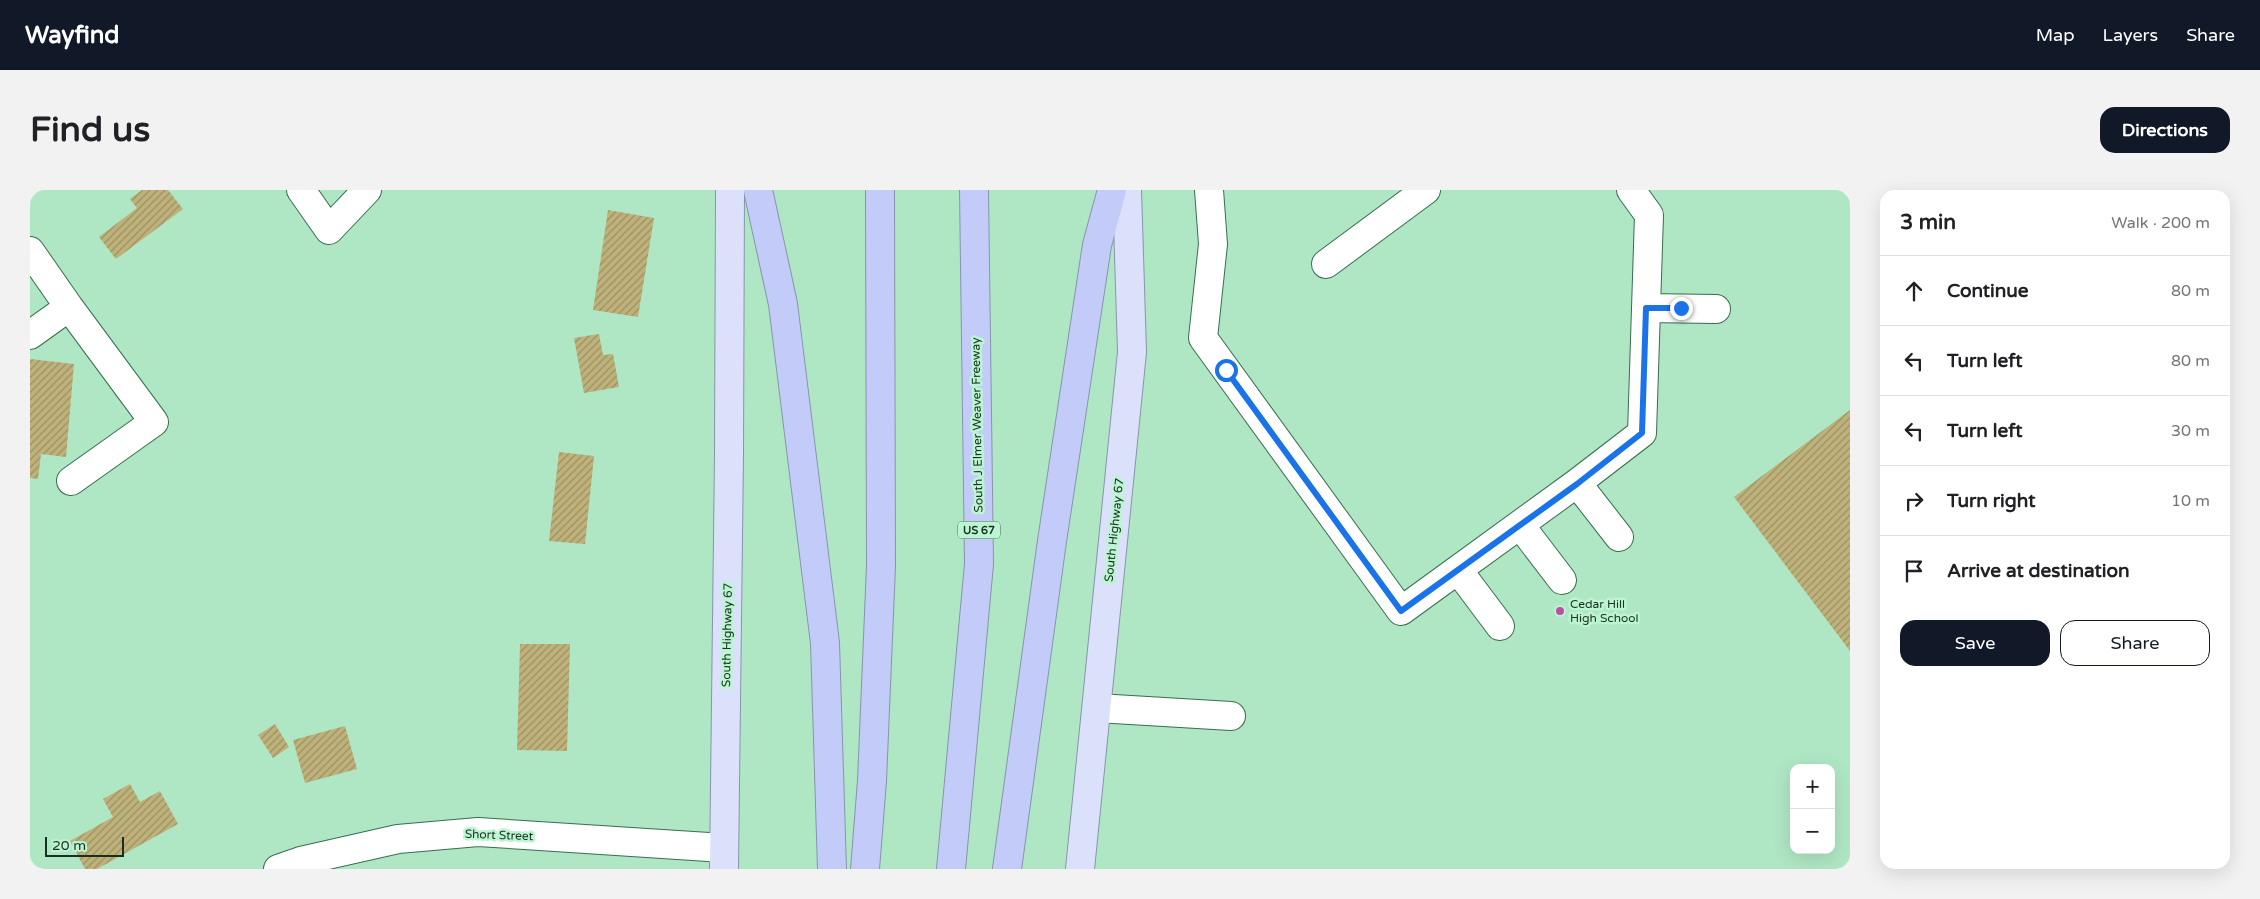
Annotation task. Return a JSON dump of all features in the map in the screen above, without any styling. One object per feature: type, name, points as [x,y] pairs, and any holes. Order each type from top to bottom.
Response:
[{"type":"highway","points":[[758,190],[783,304],[825,643],[832,869]]},
{"type":"highway","points":[[865,869],[872,781],[881,566],[880,190]]},
{"type":"highway","name":"South J Elmer Weaver Freeway","points":[[951,869],[979,564],[974,190]]},
{"type":"highway","points":[[1007,869],[1052,541],[1097,245],[1112,190]]},
{"type":"main road","name":"South Highway 67","points":[[724,859],[730,190]]},
{"type":"main road","name":"South Highway 67","points":[[1080,869],[1132,352],[1127,190]]},
{"type":"street","points":[[301,190],[330,230],[367,190]]},
{"type":"street","points":[[1209,190],[1213,244],[1202,338],[1401,611],[1577,484],[1642,433],[1650,215],[1631,190]]},
{"type":"street","points":[[1326,264],[1426,190]]},
{"type":"street","points":[[30,250],[69,307],[154,422],[71,481]]},
{"type":"street","points":[[30,335],[69,307]]},
{"type":"street","points":[[1646,308],[1716,309]]},
{"type":"street","points":[[1577,484],[1619,536]]},
{"type":"street","points":[[1520,525],[1562,580]]},
{"type":"street","points":[[1458,570],[1500,626]]},
{"type":"street","points":[[1097,708],[1231,716]]},
{"type":"street","name":"Short Street","points":[[278,869],[301,861],[398,839],[478,832],[724,859]]},
{"type":"building","points":[[142,190],[168,190],[183,209],[116,259],[99,237],[137,208],[130,199]]},
{"type":"building","points":[[608,210],[654,218],[638,317],[593,310]]},
{"type":"building","points":[[599,334],[603,355],[613,354],[619,387],[584,393],[574,338]]},
{"type":"building","points":[[30,359],[74,364],[66,457],[41,454],[38,479],[30,478]]},
{"type":"building","points":[[1850,410],[1850,651],[1734,497]]},
{"type":"building","points":[[559,452],[594,456],[585,544],[549,541]]},
{"type":"building","points":[[520,644],[570,644],[567,751],[517,750]]},
{"type":"building","points":[[275,724],[289,747],[273,758],[258,735]]},
{"type":"building","points":[[345,726],[357,769],[305,783],[293,740]]},
{"type":"building","points":[[130,784],[140,802],[160,791],[178,824],[97,869],[85,869],[70,841],[113,817],[103,799]]},
{"type":"place","name":"Cedar Hill High School","points":[[1560,611]]},
{"type":"route","points":[[1226,370],[1401,611],[1577,484],[1642,433],[1646,308],[1681,308]]}]
